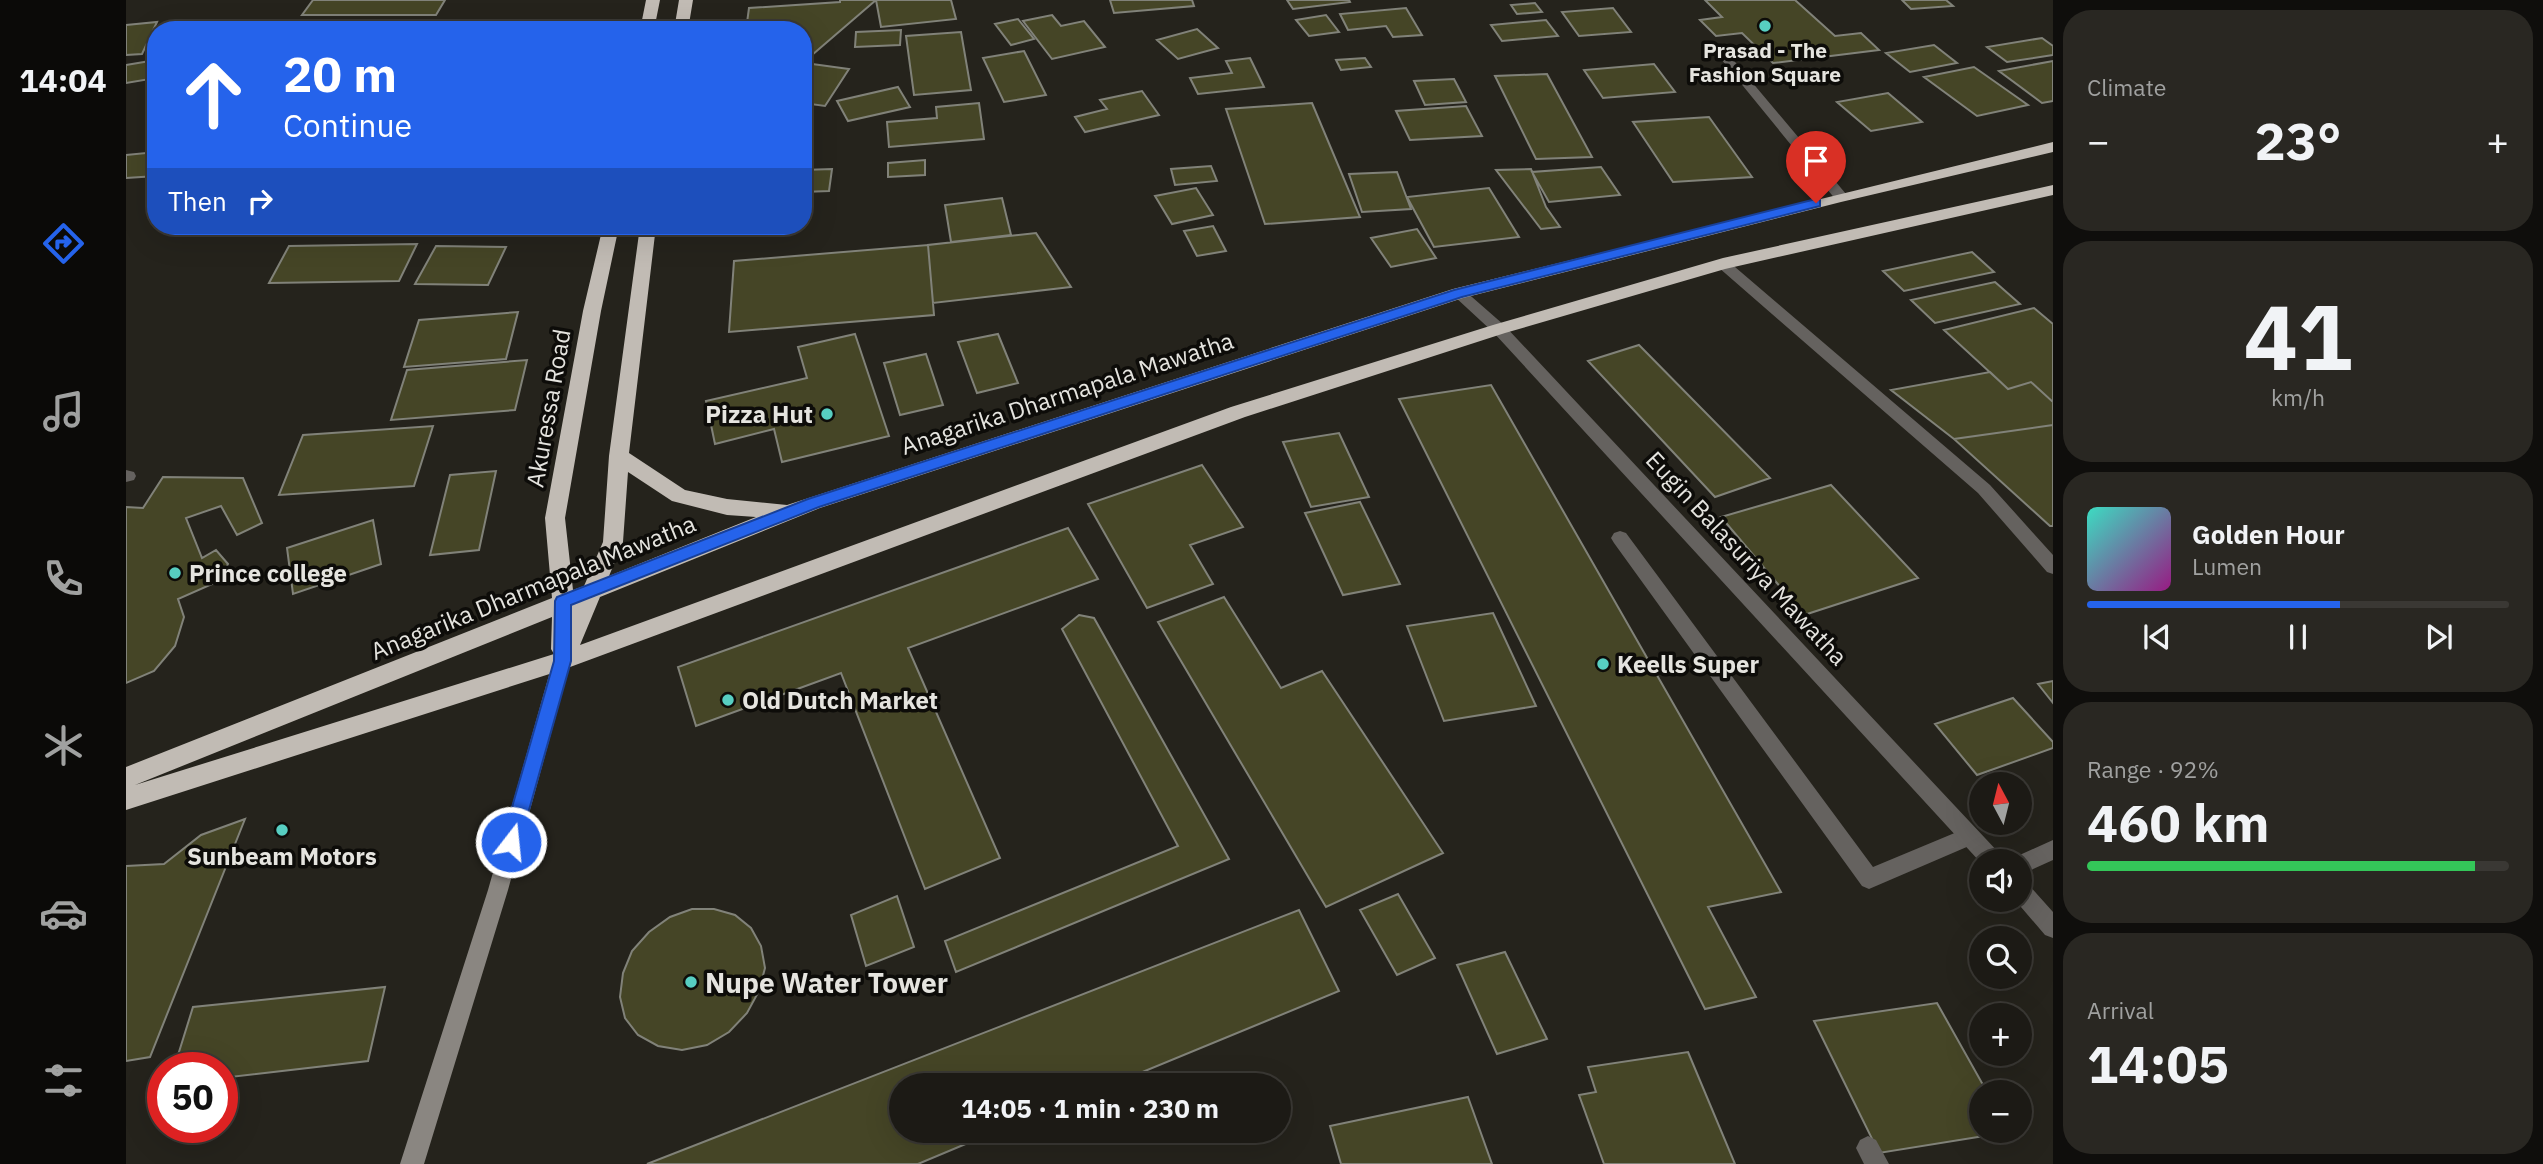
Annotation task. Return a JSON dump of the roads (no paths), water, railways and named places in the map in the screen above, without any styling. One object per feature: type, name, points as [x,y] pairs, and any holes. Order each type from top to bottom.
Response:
[{"type":"highway","points":[[649,21],[653,0]]},
{"type":"highway","points":[[682,21],[686,0]]},
{"type":"highway","name":"Anagarika Dharmapala Mawatha","points":[[126,778],[790,512],[1458,293],[2053,147]]},
{"type":"highway","points":[[126,799],[562,661],[840,561],[1238,412],[1499,329],[1723,264],[2053,190]]},
{"type":"highway","name":"Akuressa Road","points":[[562,661],[563,601],[555,519],[592,311],[609,235]]},
{"type":"highway","points":[[562,661],[613,542],[619,456],[647,235]]},
{"type":"highway","points":[[619,456],[679,496],[727,507],[790,512]]},
{"type":"main road","points":[[412,1164],[498,890],[562,661]]},
{"type":"street","points":[[1716,46],[1841,197]]},
{"type":"street","points":[[1723,264],[1984,489],[2053,567]]},
{"type":"street","name":"Eugin Balasuriya Mawatha","points":[[1458,293],[1499,329],[1981,849]]},
{"type":"street","points":[[1620,538],[1869,879],[1969,836]]},
{"type":"street","points":[[2032,859],[2053,849]]},
{"type":"street","points":[[2032,904],[2053,928]]},
{"type":"place","name":"Prasad - The Fashion Square","points":[[1765,26]]},
{"type":"place","name":"Pizza Hut","points":[[827,414]]},
{"type":"place","name":"Prince college","points":[[175,573]]},
{"type":"place","name":"Keells Super","points":[[1603,664]]},
{"type":"place","name":"Old Dutch Market","points":[[728,700]]},
{"type":"place","name":"Sunbeam Motors","points":[[282,830]]},
{"type":"place","name":"Nupe Water Tower","points":[[691,982]]}]
